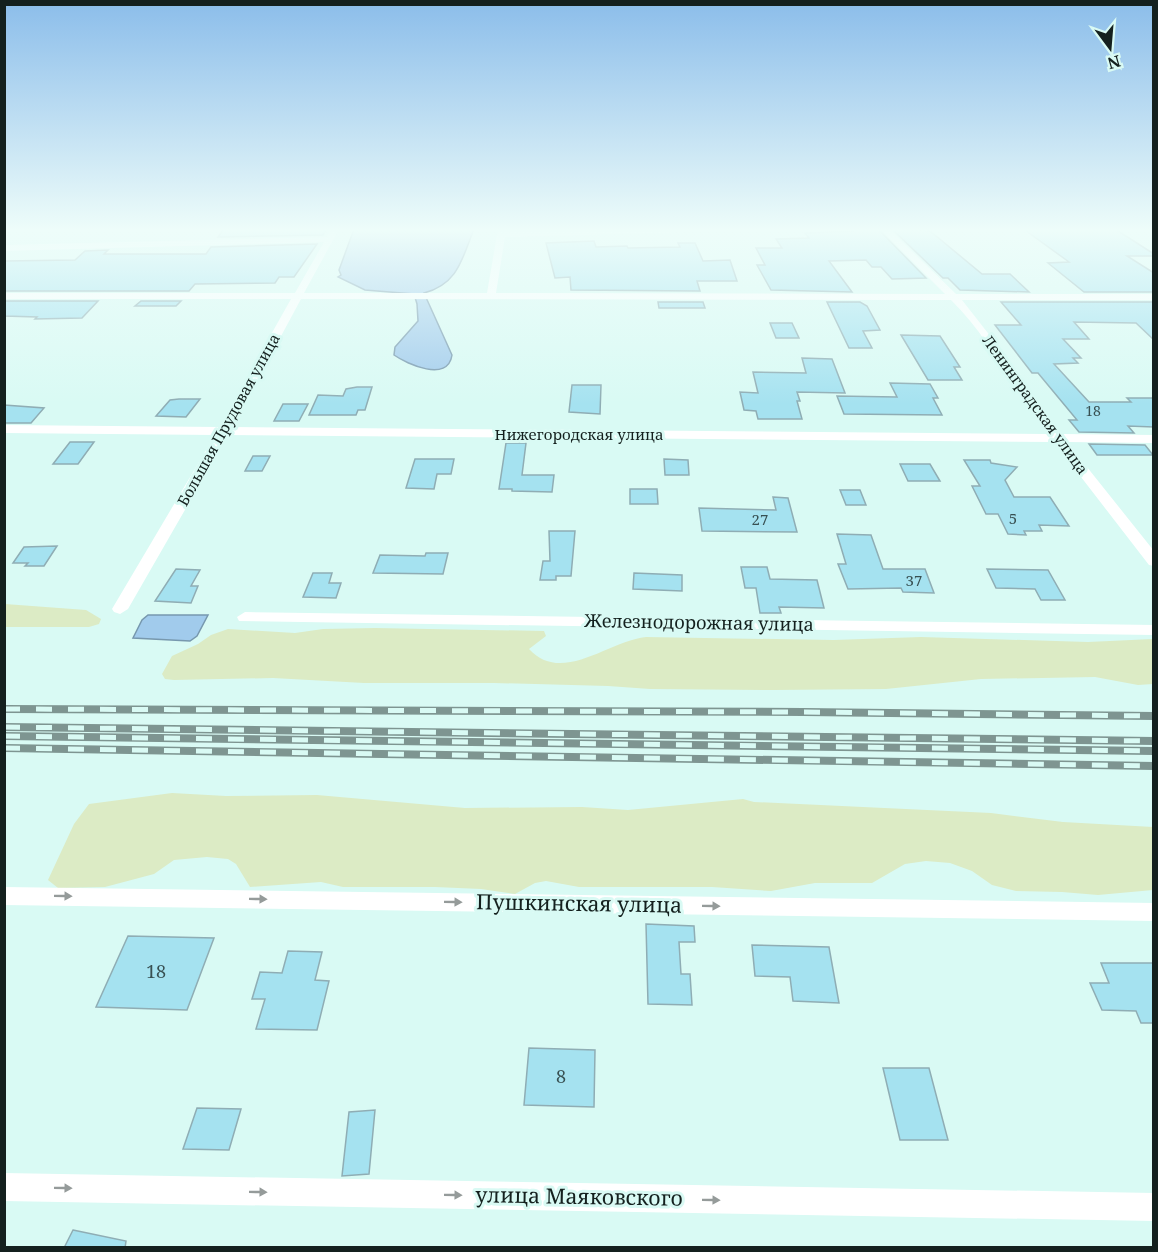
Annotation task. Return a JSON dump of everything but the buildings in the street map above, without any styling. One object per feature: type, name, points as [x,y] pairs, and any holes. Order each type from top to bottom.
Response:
[{"type":"street","name":"Большая Прудовая улица","points":[[120,609],[223,432],[303,287]]},
{"type":"street","points":[[491,296],[492,287]]},
{"type":"street","name":"Ленинградская улица","points":[[943,287],[1016,376],[1036,411],[1154,562]]},
{"type":"street","points":[[4,296],[1154,297]]},
{"type":"street","name":"Нижегородская улица","points":[[4,429],[1154,439]]},
{"type":"street","name":"Железнодорожная улица","points":[[245,617],[1154,630]]},
{"type":"street","name":"Пушкинская улица","points":[[4,896],[1154,912]]},
{"type":"street","name":"улица Маяковского","points":[[4,1187],[1154,1207]]},
{"type":"green space","points":[[5,604],[86,610],[101,619],[99,624],[89,627],[5,627]]},
{"type":"green space","points":[[228,629],[295,633],[323,629],[544,631],[546,636],[529,649],[542,659],[556,663],[586,658],[631,640],[646,637],[834,640],[921,637],[1088,642],[1153,639],[1153,684],[1138,685],[1095,677],[981,679],[886,689],[650,689],[494,683],[364,683],[273,678],[174,680],[165,679],[162,674],[172,656],[211,635]]},
{"type":"green space","points":[[172,793],[226,796],[317,795],[465,808],[582,807],[628,810],[743,799],[754,802],[991,813],[1063,822],[1153,827],[1153,890],[1098,895],[1016,891],[992,885],[972,871],[950,863],[926,861],[905,864],[872,883],[815,883],[771,891],[712,887],[579,887],[546,881],[535,883],[515,894],[481,889],[435,887],[343,887],[321,882],[250,887],[236,864],[228,859],[207,857],[174,860],[154,874],[105,887],[58,888],[48,880],[74,824],[89,804]]},
{"type":"water","points":[[360,287],[437,287],[424,293],[452,355],[449,363],[443,368],[426,369],[394,355],[395,347],[418,321],[414,294],[365,290]]},
{"type":"water","points":[[148,615],[208,615],[197,636],[190,641],[133,638],[142,620]]},
{"type":"railway","points":[[4,709],[804,712],[1154,716]]},
{"type":"railway","points":[[4,727],[1154,741]]},
{"type":"railway","points":[[4,736],[1154,751]]},
{"type":"railway","points":[[4,748],[1154,766]]}]
